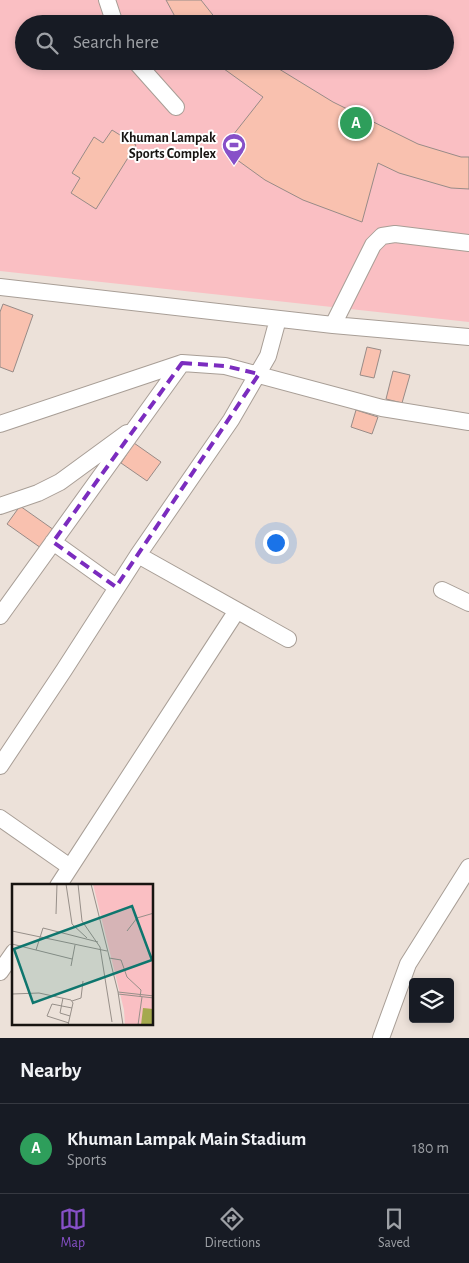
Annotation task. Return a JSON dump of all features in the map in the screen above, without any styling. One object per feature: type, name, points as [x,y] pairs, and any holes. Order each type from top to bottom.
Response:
[{"type":"street","points":[[107,0],[113,15]]},
{"type":"street","points":[[143,70],[176,107]]},
{"type":"street","points":[[332,325],[373,245],[382,236],[395,234],[469,243]]},
{"type":"street","points":[[0,287],[332,325],[469,337]]},
{"type":"street","points":[[0,766],[64,670],[116,587],[210,451],[259,374],[268,356],[278,319]]},
{"type":"street","points":[[0,616],[182,364]]},
{"type":"street","points":[[0,424],[182,364],[225,366],[382,408],[469,422]]},
{"type":"street","points":[[0,506],[38,494],[60,482],[138,424]]},
{"type":"street","points":[[53,542],[116,587]]},
{"type":"street","points":[[138,554],[186,580],[236,612],[288,639]]},
{"type":"street","points":[[442,590],[469,603]]},
{"type":"street","points":[[59,884],[236,612]]},
{"type":"street","points":[[0,818],[70,867]]},
{"type":"street","points":[[381,1038],[408,964],[469,867]]},
{"type":"street","points":[[0,972],[12,955]]},
{"type":"highlighted area","points":[[182,363],[225,366],[259,374],[116,587],[53,542]]},
{"type":"shaded area","name":"Khuman Lampak Sports Complex","points":[[0,0],[469,0],[469,322],[0,271]]},
{"type":"building","points":[[166,0],[201,0],[213,15],[174,15]]},
{"type":"building","points":[[226,70],[281,70],[333,102],[418,144],[461,157],[469,157],[469,189],[451,188],[399,173],[378,163],[362,222],[303,200],[265,180],[222,149],[263,97]]},
{"type":"building","points":[[112,130],[136,145],[96,209],[71,193],[80,178],[72,173],[94,137],[103,143]]},
{"type":"building","points":[[3,304],[33,315],[13,372],[0,367],[0,312]]},
{"type":"building","points":[[367,347],[381,350],[374,378],[360,375]]},
{"type":"building","points":[[393,371],[410,375],[402,403],[386,399]]},
{"type":"building","points":[[356,410],[378,417],[372,434],[351,427]]},
{"type":"building","points":[[134,443],[161,462],[147,481],[121,463]]},
{"type":"building","points":[[20,506],[54,530],[41,548],[7,524]]},
{"type":"place","name":"Khuman Lampak Main Stadium","points":[[356,123]]},
{"type":"place","name":"Khuman Lampak Sports Complex","points":[[234,166]]}]
